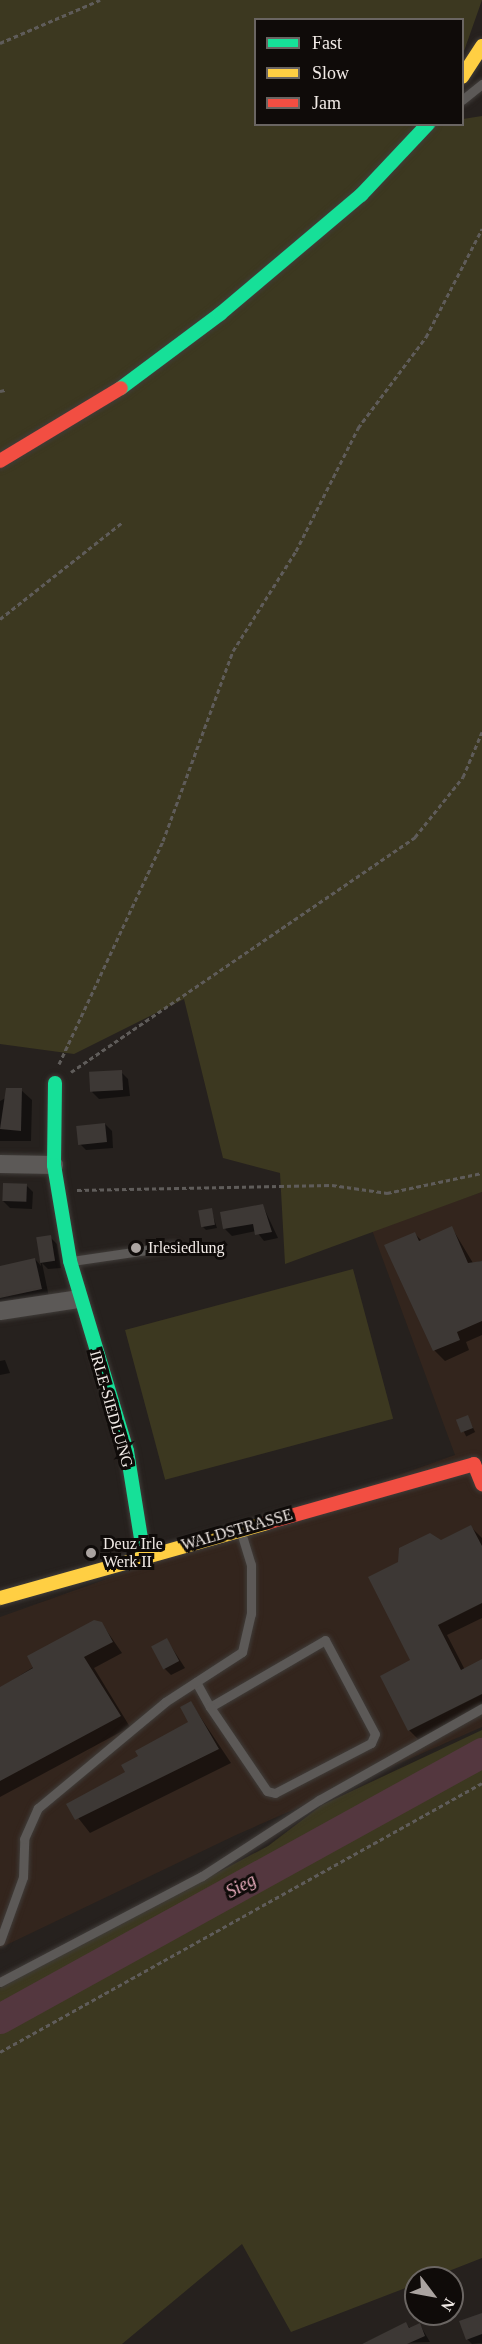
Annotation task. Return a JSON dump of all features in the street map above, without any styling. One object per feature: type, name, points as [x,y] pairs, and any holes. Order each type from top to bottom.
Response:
[{"type":"street","points":[[464,74],[482,46]]},
{"type":"street","points":[[0,461],[99,405],[220,314],[361,195],[426,126]]},
{"type":"street","name":"IRLE-SIEDLUNG","points":[[55,1083],[54,1165],[70,1262],[78,1299],[127,1451],[144,1557]]},
{"type":"street","points":[[0,1164],[54,1165]]},
{"type":"street","points":[[0,1311],[78,1299]]},
{"type":"street","name":"WALDSTRASSE","points":[[0,1598],[240,1528],[478,1463],[482,1484]]},
{"type":"lane","points":[[464,98],[482,84]]},
{"type":"lane","points":[[70,1262],[174,1246]]},
{"type":"lane","points":[[0,1941],[23,1877],[24,1839],[38,1808],[196,1682],[242,1652],[251,1614],[251,1565],[240,1528]]},
{"type":"lane","points":[[196,1682],[210,1707],[267,1791],[275,1793],[371,1743],[375,1734],[325,1640],[210,1707]]},
{"type":"lane","points":[[0,1982],[202,1876],[319,1800],[482,1708]]},
{"type":"path","points":[[0,43],[100,0]]},
{"type":"path","points":[[55,1083],[78,1019],[163,841],[233,651],[296,551],[358,428],[426,337],[482,229]]},
{"type":"path","points":[[0,392],[5,390]]},
{"type":"path","points":[[0,619],[123,522]]},
{"type":"path","points":[[55,1083],[415,837],[464,777],[482,732]]},
{"type":"path","points":[[57,1188],[115,1193],[332,1185],[387,1193],[482,1173]]},
{"type":"path","points":[[0,2052],[482,1783]]},
{"type":"shaded area","points":[[0,0],[482,0],[464,51],[464,18],[254,18],[254,126],[464,126],[464,119],[482,116],[482,1192],[285,1264],[280,1173],[223,1158],[184,999],[74,1054],[0,1044]]},
{"type":"shaded area","points":[[482,1192],[482,1727],[236,1835],[0,1948],[0,1617],[455,1455],[372,1230]]},
{"type":"shaded area","points":[[353,1269],[393,1419],[165,1480],[125,1330]]},
{"type":"shaded area","points":[[482,1730],[482,2258],[462,2266],[404,2266],[404,2289],[291,2332],[242,2244],[122,2344],[0,2344],[0,1988],[268,1846],[322,1805]]},
{"type":"building","points":[[122,1070],[123,1090],[90,1092],[89,1072]]},
{"type":"building","points":[[6,1088],[22,1088],[21,1131],[0,1129]]},
{"type":"building","points":[[105,1123],[107,1142],[78,1145],[76,1126]]},
{"type":"building","points":[[3,1183],[27,1184],[26,1202],[2,1201]]},
{"type":"building","points":[[263,1204],[272,1232],[255,1235],[253,1224],[223,1229],[220,1212]]},
{"type":"building","points":[[212,1208],[215,1225],[201,1227],[198,1210]]},
{"type":"building","points":[[452,1226],[468,1263],[482,1261],[482,1321],[457,1332],[460,1340],[433,1351],[384,1245],[415,1232],[419,1241]]},
{"type":"building","points":[[51,1235],[55,1261],[40,1263],[36,1237]]},
{"type":"building","points":[[35,1258],[42,1289],[0,1298],[0,1266]]},
{"type":"building","points":[[468,1415],[473,1428],[461,1433],[456,1420]]},
{"type":"building","points":[[471,1525],[482,1546],[482,1603],[438,1625],[461,1670],[482,1659],[482,1694],[408,1731],[380,1676],[410,1660],[368,1577],[398,1562],[399,1548],[430,1533],[441,1540]]},
{"type":"building","points":[[94,1620],[102,1622],[113,1642],[84,1657],[121,1716],[0,1781],[0,1687],[33,1668],[27,1656]]},
{"type":"building","points":[[167,1638],[179,1661],[163,1669],[151,1646]]},
{"type":"building","points":[[191,1701],[219,1749],[75,1820],[66,1804],[125,1772],[121,1765],[138,1756],[135,1751],[188,1722],[180,1707]]},
{"type":"building","points":[[482,2313],[482,2334],[466,2340],[461,2326],[464,2326],[464,2319]]},
{"type":"building","points":[[404,2323],[404,2326],[409,2328],[421,2326],[425,2336],[407,2344],[362,2344]]},
{"type":"waterway","name":"Sieg","points":[[0,2019],[482,1753]]},
{"type":"traffic: fast","points":[[121,388],[220,314],[361,195],[426,126]]},
{"type":"traffic: fast","points":[[55,1083],[54,1165],[70,1261],[127,1451],[144,1557]]},
{"type":"traffic: slow","points":[[464,74],[482,46]]},
{"type":"traffic: slow","points":[[0,1598],[266,1523]]},
{"type":"traffic: jam","points":[[0,461],[121,388]]},
{"type":"traffic: jam","points":[[266,1523],[474,1464],[482,1484]]},
{"type":"place","name":"Irlesiedlung","points":[[136,1248]]},
{"type":"place","name":"Deuz Irle Werk II","points":[[91,1553]]}]
